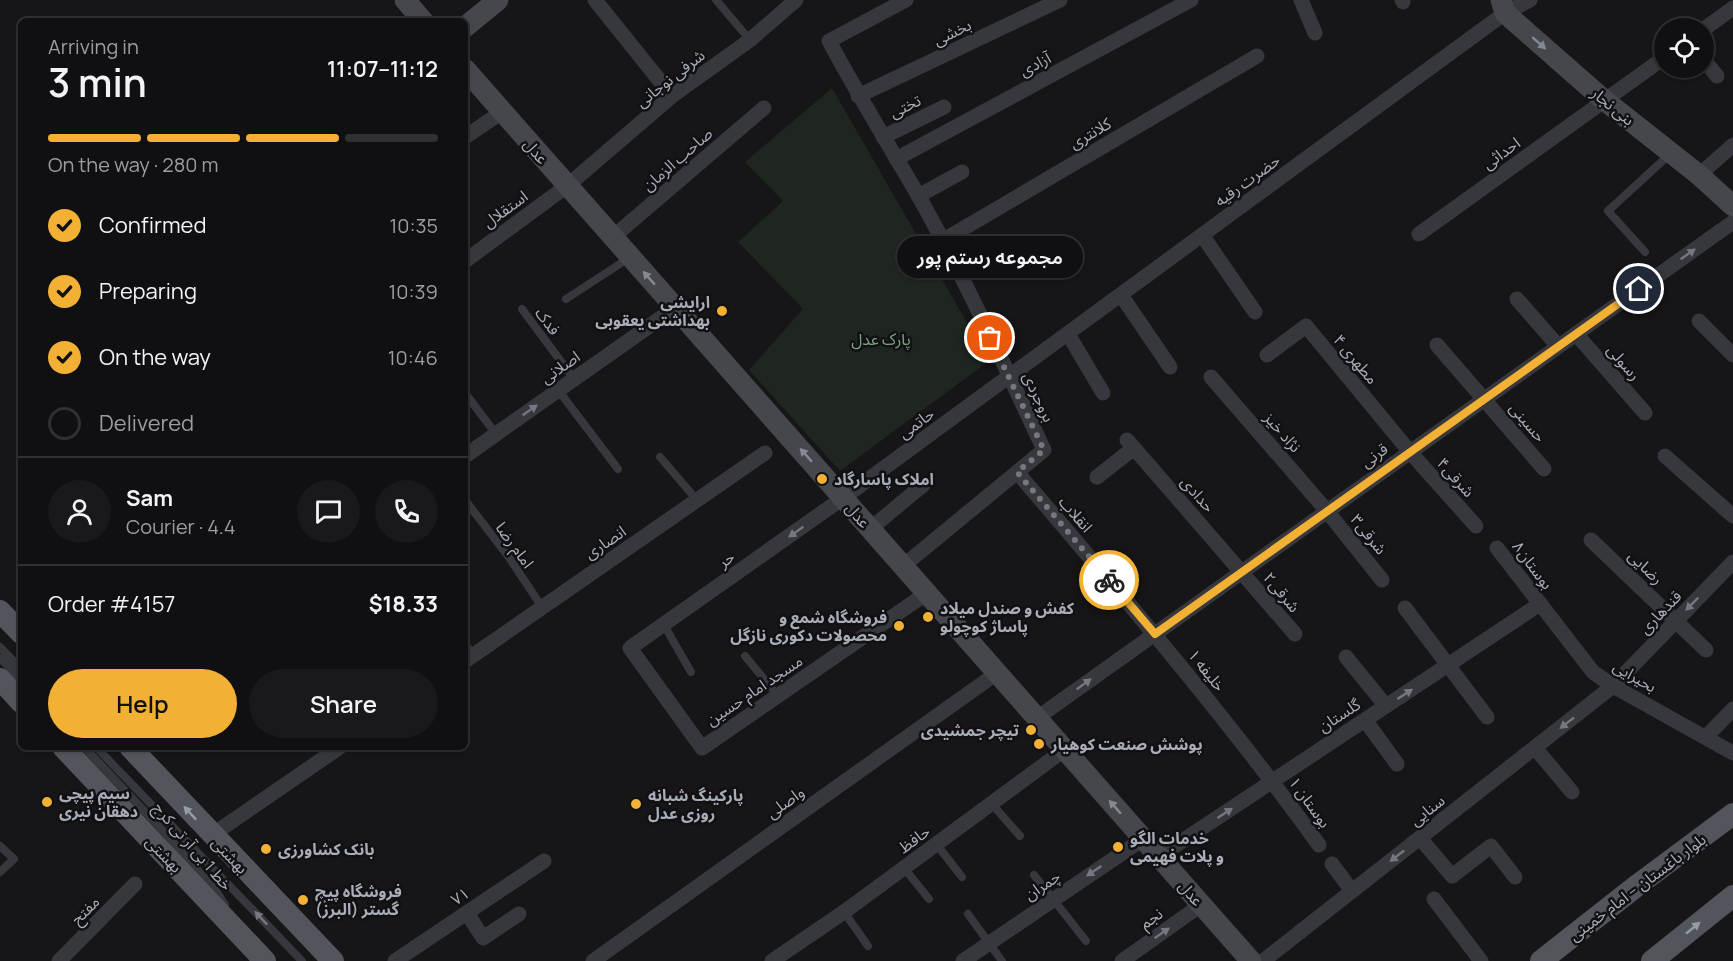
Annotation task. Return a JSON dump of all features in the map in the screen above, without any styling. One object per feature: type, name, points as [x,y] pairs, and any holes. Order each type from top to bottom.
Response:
[{"type":"main road","points":[[0,611],[18,630]]},
{"type":"main road","points":[[0,679],[18,699]]},
{"type":"main road","name":"بهشتی","points":[[66,750],[265,961]]},
{"type":"main road","name":"بهشتى","points":[[133,750],[333,961]]},
{"type":"main road","name":"بلوار باغستان -- امام خمینی","points":[[1541,961],[1733,814]]},
{"type":"main road","points":[[1652,961],[1733,896]]},
{"type":"street","points":[[405,0],[420,18]]},
{"type":"street","points":[[468,25],[498,0]]},
{"type":"street","points":[[595,0],[664,86]]},
{"type":"street","name":"شرفی نوجانی","points":[[567,186],[672,96],[750,40],[796,0]]},
{"type":"street","name":"بروجردی","points":[[903,566],[1044,450],[1010,376],[942,241],[858,96],[829,41],[906,0]]},
{"type":"street","name":"بخشی","points":[[858,96],[1060,0]]},
{"type":"street","name":"آزادی","points":[[896,159],[1191,0]]},
{"type":"street","points":[[1301,0],[1315,33]]},
{"type":"street","name":"حضرت رقیه","points":[[1010,376],[1202,235],[1503,7],[1530,0]]},
{"type":"street","name":"بنی نجار","points":[[1503,7],[1604,100],[1699,175],[1733,206]]},
{"type":"street","points":[[1714,22],[1733,8]]},
{"type":"street","name":"کلانتری","points":[[942,241],[1257,56]]},
{"type":"street","name":"احداثی","points":[[1419,234],[1654,65]]},
{"type":"street","name":"عدل","points":[[468,72],[1251,961]]},
{"type":"street","points":[[1714,72],[1717,76]]},
{"type":"street","name":"تختی","points":[[883,137],[944,107]]},
{"type":"street","name":"صاحب الزمان","points":[[613,237],[764,108]]},
{"type":"street","points":[[468,135],[502,112]]},
{"type":"street","points":[[1699,175],[1733,145]]},
{"type":"street","points":[[918,196],[962,172]]},
{"type":"street","name":"استقلال","points":[[468,259],[567,186]]},
{"type":"street","name":"قرنی","points":[[1037,718],[1733,222]]},
{"type":"street","points":[[1202,235],[1255,312]]},
{"type":"street","points":[[1121,295],[1170,367]]},
{"type":"street","points":[[1517,299],[1558,346]]},
{"type":"street","name":"اصلانی","points":[[468,454],[675,308]]},
{"type":"street","points":[[1699,321],[1733,355]]},
{"type":"street","name":"مطهری ۴","points":[[1267,355],[1306,326],[1410,452]]},
{"type":"street","points":[[1068,334],[1103,393]]},
{"type":"street","name":"رسولی","points":[[1576,334],[1646,413]]},
{"type":"street","name":"حسینی","points":[[1437,345],[1544,470]]},
{"type":"street","name":"حاتمی","points":[[843,498],[1010,376]]},
{"type":"street","name":"نژاد خیز","points":[[1211,377],[1327,511]]},
{"type":"street","name":"حدادی","points":[[1097,477],[1130,444],[1242,572]]},
{"type":"street","name":"۴شرقی","points":[[1410,452],[1476,526]]},
{"type":"street","name":"انصاری","points":[[468,653],[542,607],[765,453]]},
{"type":"street","points":[[1665,456],[1733,516]]},
{"type":"street","name":"انقلاب","points":[[1017,472],[1155,634]]},
{"type":"street","points":[[870,529],[923,485]]},
{"type":"street","name":"حر","points":[[630,648],[843,498]]},
{"type":"street","name":"۳شرقی","points":[[1327,511],[1382,580]]},
{"type":"street","name":"رضایی","points":[[1591,540],[1706,650]]},
{"type":"street","name":"بوستان۸","points":[[1497,548],[1540,604]]},
{"type":"street","name":"قندهاری","points":[[1613,686],[1733,562]]},
{"type":"street","name":"۲شرقی","points":[[1242,572],[1295,634]]},
{"type":"street","name":"مسجد امام حسین","points":[[630,648],[702,748],[927,593]]},
{"type":"street","name":"گلستان","points":[[1158,856],[1540,604]]},
{"type":"street","name":"بحیرایی","points":[[1540,604],[1593,672],[1613,686],[1733,753]]},
{"type":"street","points":[[1405,608],[1487,717]]},
{"type":"street","name":"خلیفه ۱","points":[[1155,634],[1273,781]]},
{"type":"street","points":[[1346,657],[1386,706]]},
{"type":"street","name":"واصلی","points":[[593,961],[997,673]]},
{"type":"street","name":"سنایی","points":[[1263,961],[1613,686]]},
{"type":"street","points":[[1706,737],[1733,709]]},
{"type":"street","points":[[1365,720],[1398,764]]},
{"type":"street","points":[[1535,748],[1572,792]]},
{"type":"street","points":[[212,835],[336,750]]},
{"type":"street","name":"حافظ","points":[[777,957],[844,912],[1064,750]]},
{"type":"street","name":"بوستان ۱","points":[[1273,781],[1319,845]]},
{"type":"street","points":[[1420,838],[1452,876],[1491,846],[1515,877]]},
{"type":"street","name":"چمران","points":[[963,961],[1143,839]]},
{"type":"street","name":"۷۱","points":[[395,961],[544,861]]},
{"type":"street","points":[[1332,864],[1352,891]]},
{"type":"street","name":"مفتح","points":[[59,961],[135,884]]},
{"type":"street","points":[[1434,899],[1481,961]]},
{"type":"street","name":"نجم","points":[[1122,961],[1202,905]]},
{"type":"street","points":[[467,913],[483,938],[519,914]]},
{"type":"lane","points":[[716,0],[750,40]]},
{"type":"lane","points":[[1645,252],[1608,211],[1671,153]]},
{"type":"lane","points":[[566,299],[631,257]]},
{"type":"lane","name":"فدک","points":[[522,309],[574,379]]},
{"type":"lane","points":[[558,390],[618,469]]},
{"type":"lane","points":[[468,397],[496,434]]},
{"type":"lane","points":[[660,457],[697,500]]},
{"type":"lane","name":"امام رضا","points":[[468,504],[508,556],[542,607]]},
{"type":"lane","points":[[664,625],[692,672]]},
{"type":"lane","points":[[0,647],[18,666]]},
{"type":"lane","points":[[745,656],[778,696]]},
{"type":"lane","points":[[0,658],[18,678]]},
{"type":"lane","name":"خط 1 بی آر تی کرج","points":[[87,750],[216,891],[248,942]]},
{"type":"lane","name":"خط 1 بی آر تی کرج","points":[[99,750],[302,961]]},
{"type":"lane","points":[[992,804],[1020,836]]},
{"type":"lane","points":[[936,845],[962,877]]},
{"type":"lane","points":[[0,846],[14,859],[0,872]]},
{"type":"lane","points":[[904,868],[929,899]]},
{"type":"lane","points":[[1034,875],[1086,941]]},
{"type":"lane","points":[[844,912],[867,946]]},
{"type":"lane","points":[[968,914],[1002,961]]},
{"type":"green space","name":"پارک عدل","points":[[832,88],[989,361],[840,471],[749,370],[803,309],[738,242],[783,201],[745,162]]},
{"type":"way so far","points":[[990,338],[1044,450],[1017,472],[1109,580]]},
{"type":"place","name":"ارایشی بهداشتی یعقوبی","points":[[722,311]]},
{"type":"place","name":"مجموعه رستم پور","points":[[990,338]]},
{"type":"place","name":"املاک پاسارگاد","points":[[822,479]]},
{"type":"place","name":"کفش و صندل میلاد پاساژ کوچولو","points":[[928,617]]},
{"type":"place","name":"فروشگاه شمع و محصولات دکوری نازگل","points":[[899,626]]},
{"type":"place","name":"تیچر جمشیدی","points":[[1031,730]]},
{"type":"place","name":"پوشش صنعت کوهیار","points":[[1039,744]]},
{"type":"place","name":"سیم پیچی دهقان نیری","points":[[47,802]]},
{"type":"place","name":"پارکینگ شبانه روزی عدل","points":[[636,804]]},
{"type":"place","name":"خدمات الگو و پلات فهیمی","points":[[1118,847]]},
{"type":"place","name":"بانک کشاورزی","points":[[266,849]]},
{"type":"place","name":"فروشگاه پیچ گستر (البرز)","points":[[303,900]]},
{"type":"route","points":[[1109,580],[1155,634],[1639,289]]}]
